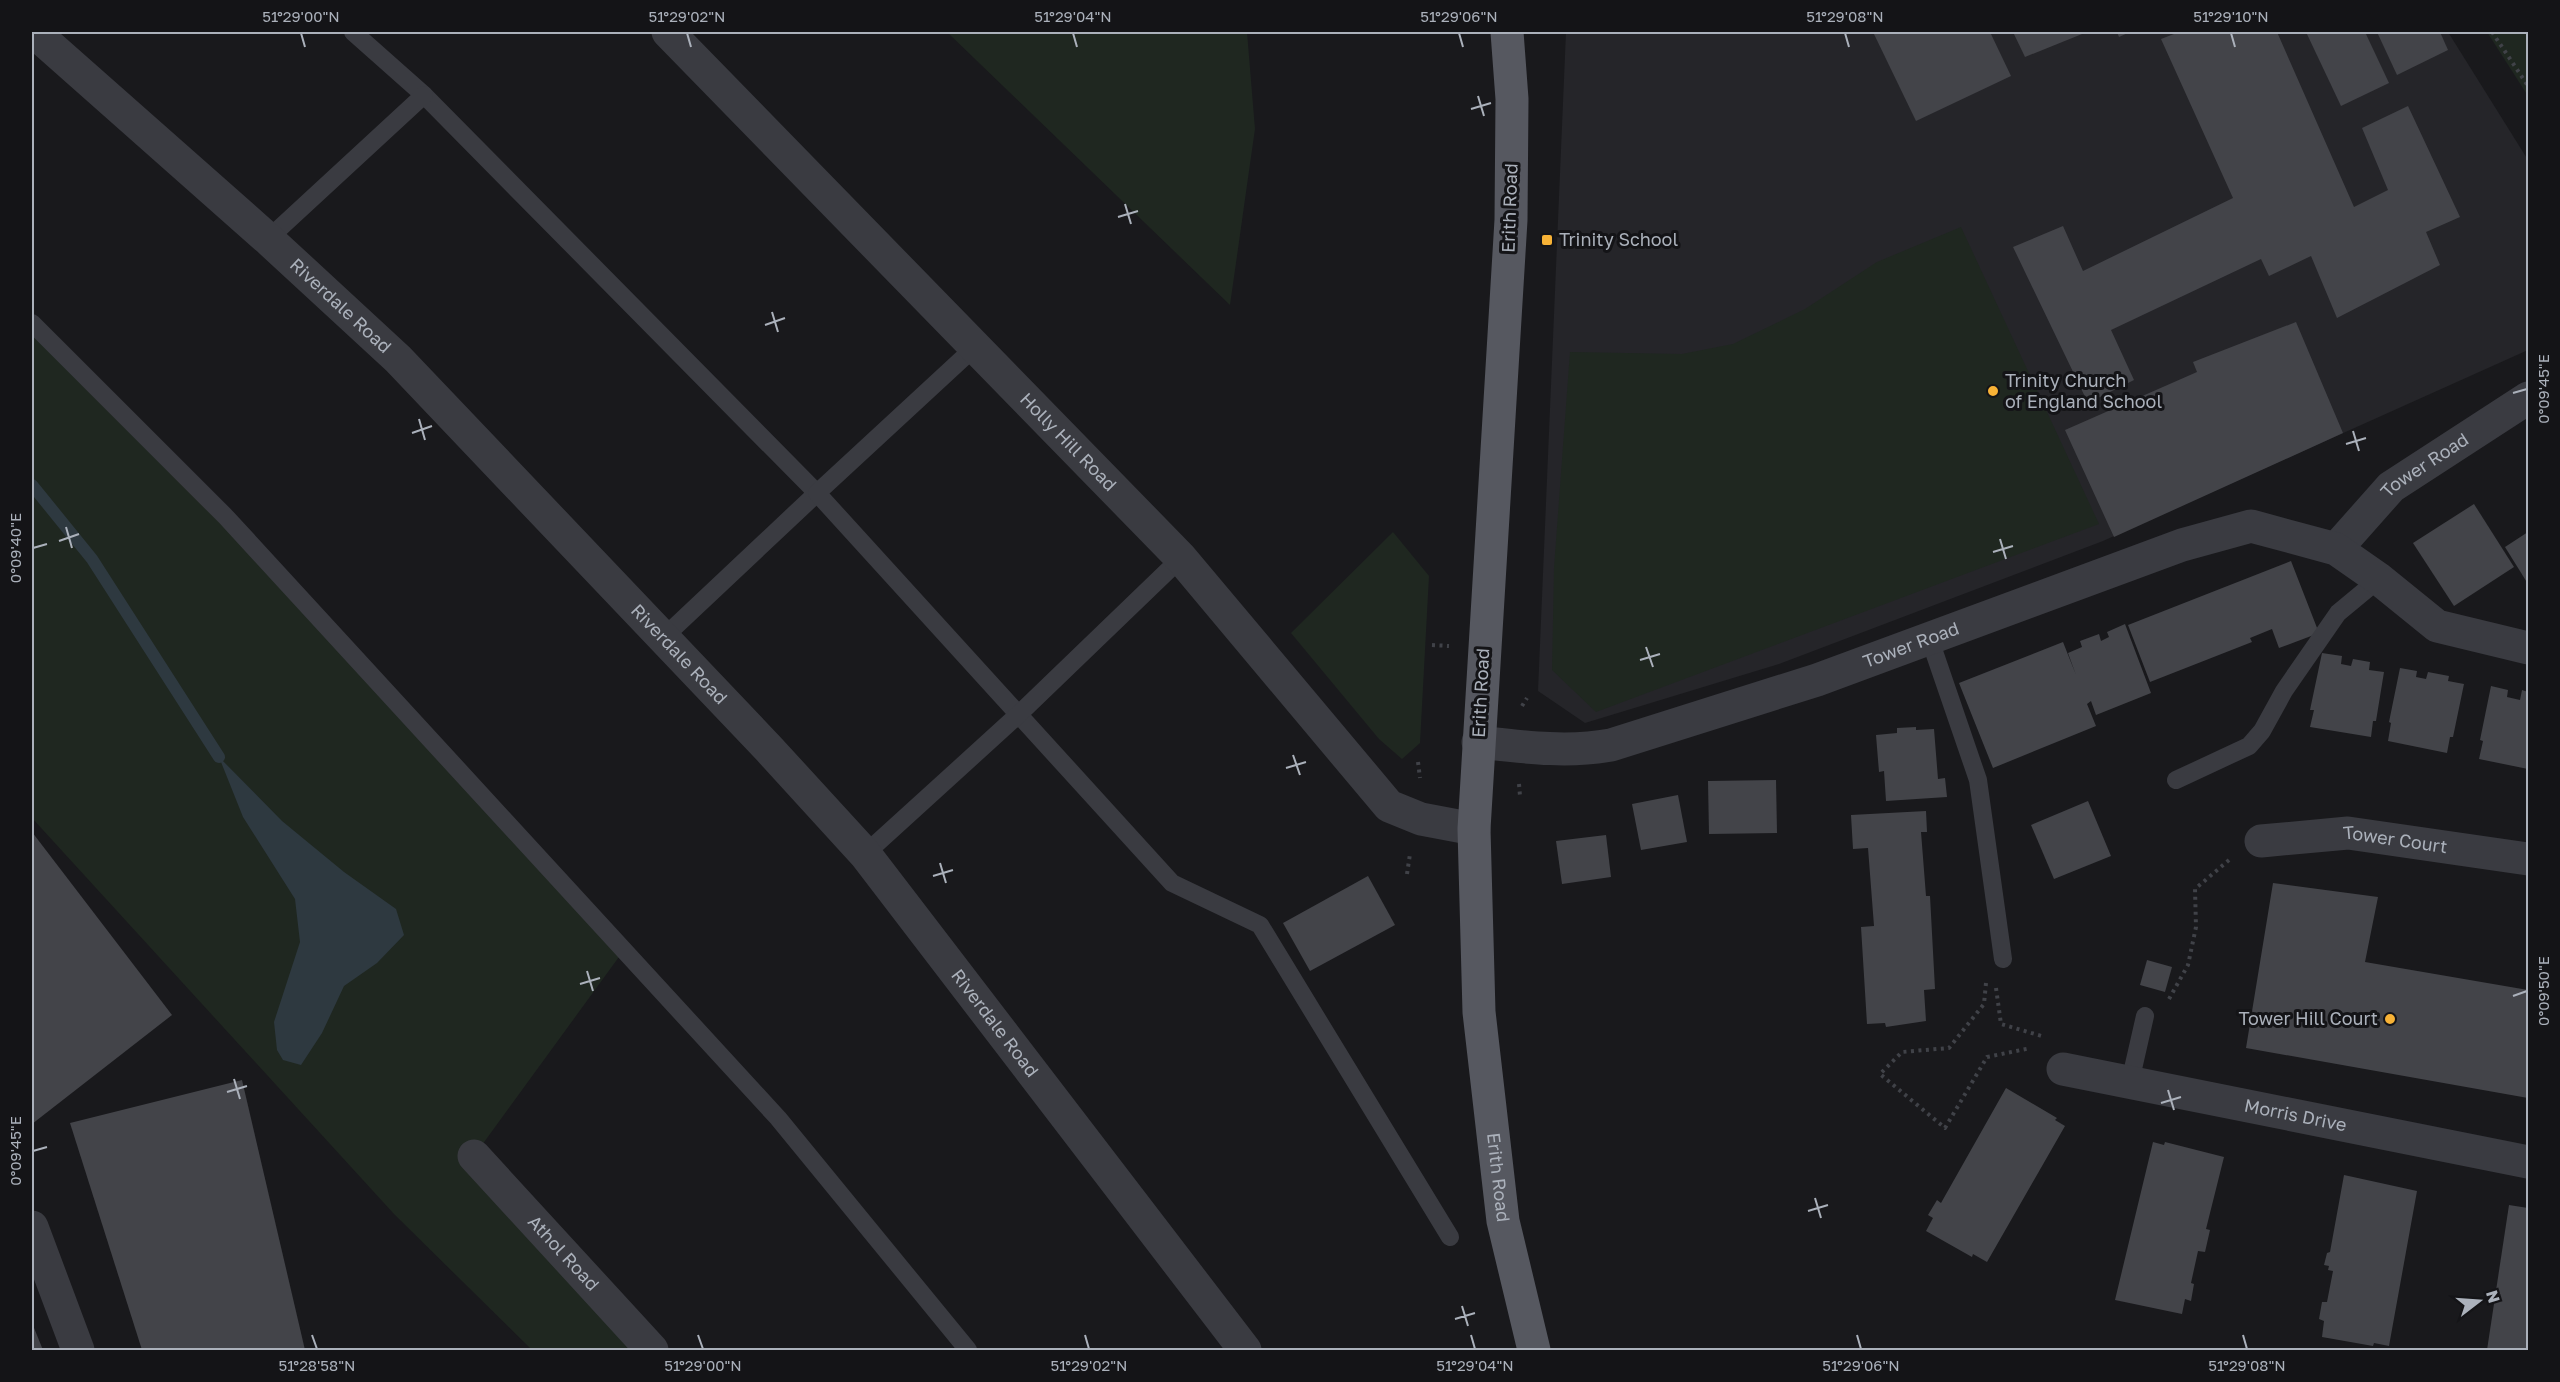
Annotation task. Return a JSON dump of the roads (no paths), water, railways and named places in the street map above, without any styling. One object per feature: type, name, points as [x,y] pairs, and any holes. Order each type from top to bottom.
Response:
[{"type":"main road","name":"Erith Road","points":[[1507,32],[1512,99],[1510,220],[1474,829],[1479,1012],[1503,1221],[1534,1350]]},
{"type":"street","name":"Riverdale Road","points":[[34,32],[268,239],[398,359],[664,637],[865,854],[1245,1350]]},
{"type":"street","name":"Holly Hill Road","points":[[668,32],[1181,558],[1389,806],[1421,819],[1474,829]]},
{"type":"street","name":"Tower Road","points":[[2336,549],[2391,487],[2529,398]]},
{"type":"street","name":"Tower Road","points":[[1478,742],[1559,750],[1586,750],[1611,745],[1817,680],[2182,545],[2251,526],[2336,549],[2379,579],[2437,626],[2529,648]]},
{"type":"street","name":"Tower Court","points":[[2261,841],[2348,833],[2529,859]]},
{"type":"street","name":"Morris Drive","points":[[2055,1057],[2130,1082],[2529,1162]]},
{"type":"street","name":"Athol Road","points":[[474,1156],[652,1350]]},
{"type":"street","points":[[32,1227],[78,1350]]},
{"type":"lane","points":[[353,32],[424,95],[817,493],[1172,883],[1260,925],[1450,1237]]},
{"type":"lane","points":[[268,239],[424,95]]},
{"type":"lane","points":[[32,323],[226,516],[770,1110],[968,1350]]},
{"type":"lane","points":[[664,637],[975,347]]},
{"type":"lane","points":[[865,854],[1019,714],[1181,558]]},
{"type":"lane","points":[[2176,780],[2249,746],[2262,731],[2283,691],[2338,613],[2379,579]]},
{"type":"lane","points":[[1930,640],[1978,780],[2003,959]]},
{"type":"lane","points":[[2130,1082],[2145,1016]]},
{"type":"waterway","points":[[32,485],[92,559],[219,757]]},
{"type":"place","name":"Trinity School","points":[[1547,240]]},
{"type":"place","name":"Trinity Church of England School","points":[[1993,391]]},
{"type":"place","name":"Tower Hill Court","points":[[2390,1019]]}]
